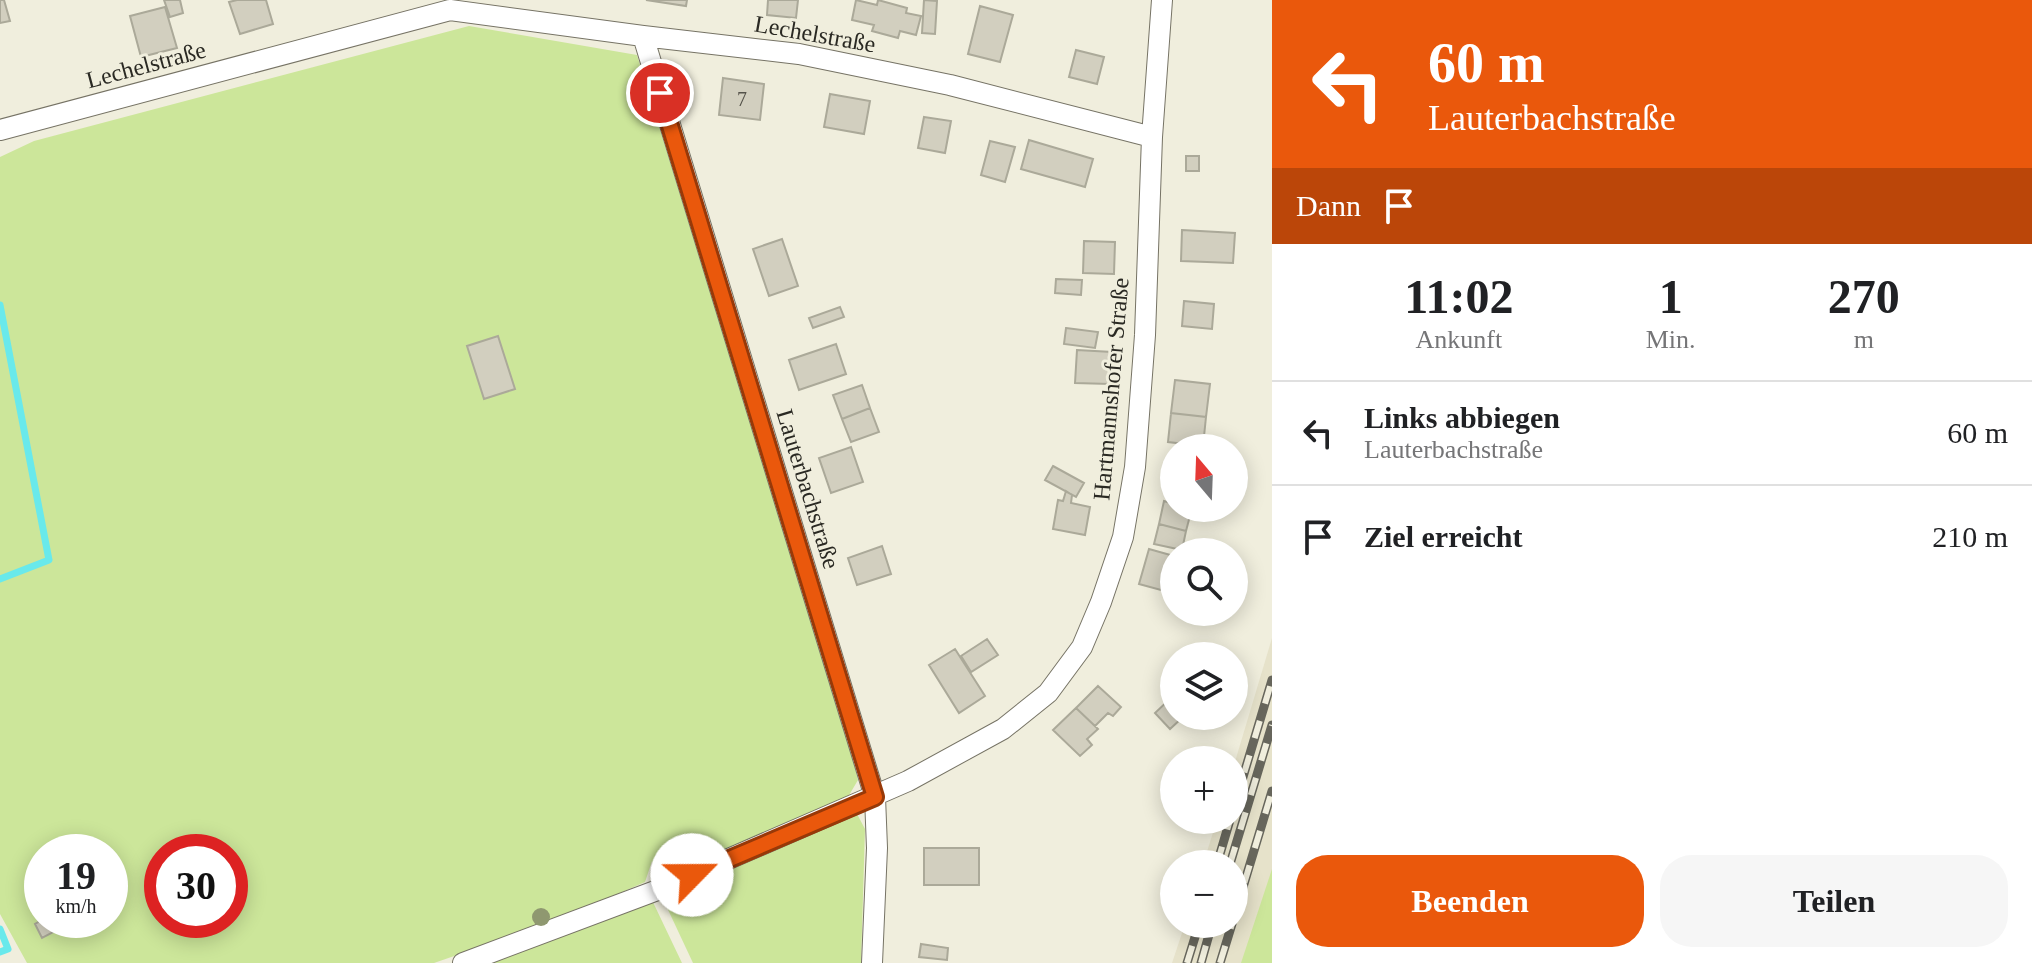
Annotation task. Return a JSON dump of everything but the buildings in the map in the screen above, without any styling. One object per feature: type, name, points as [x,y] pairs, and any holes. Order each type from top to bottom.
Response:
[{"type":"street","name":"Hartmannshofer Straße","points":[[463,963],[655,891],[875,797],[1003,729],[1048,693],[1082,647],[1123,537],[1135,467],[1162,0]]},
{"type":"street","name":"Lechelstraße","points":[[0,130],[449,5],[643,36],[799,54],[950,85],[1152,137]]},
{"type":"street","name":"Lauterbachstraße","points":[[643,36],[875,797],[877,848],[872,963]]},
{"type":"shaded area","points":[[1272,638],[1272,894],[1249,963],[1172,963],[1180,938],[1248,938],[1248,850],[1207,850],[1213,834],[1248,834],[1248,746],[1240,746],[1244,730],[1248,730],[1248,718]]},
{"type":"green space","points":[[469,26],[637,55],[848,738],[858,780],[848,797],[865,829],[861,963],[693,963],[663,899],[666,897],[652,861],[645,882],[561,919],[434,963],[27,963],[0,914],[0,157],[34,141]]},
{"type":"green space","points":[[1272,869],[1272,963],[1241,963]]},
{"type":"green space","points":[[651,898],[682,963],[492,963],[568,934]]},
{"type":"waterway","points":[[0,305],[49,560],[0,579]]},
{"type":"waterway","points":[[0,929],[8,949],[0,952]]},
{"type":"railway","points":[[1248,760],[1272,680]]},
{"type":"railway","points":[[1234,850],[1272,725]]},
{"type":"railway","points":[[1248,871],[1272,791]]},
{"type":"railway","points":[[1221,850],[1226,834]]},
{"type":"railway","points":[[1187,963],[1195,938]]},
{"type":"railway","points":[[1201,963],[1208,938]]},
{"type":"railway","points":[[1220,963],[1228,938]]},
{"type":"route","points":[[660,93],[875,797],[692,875]]}]
